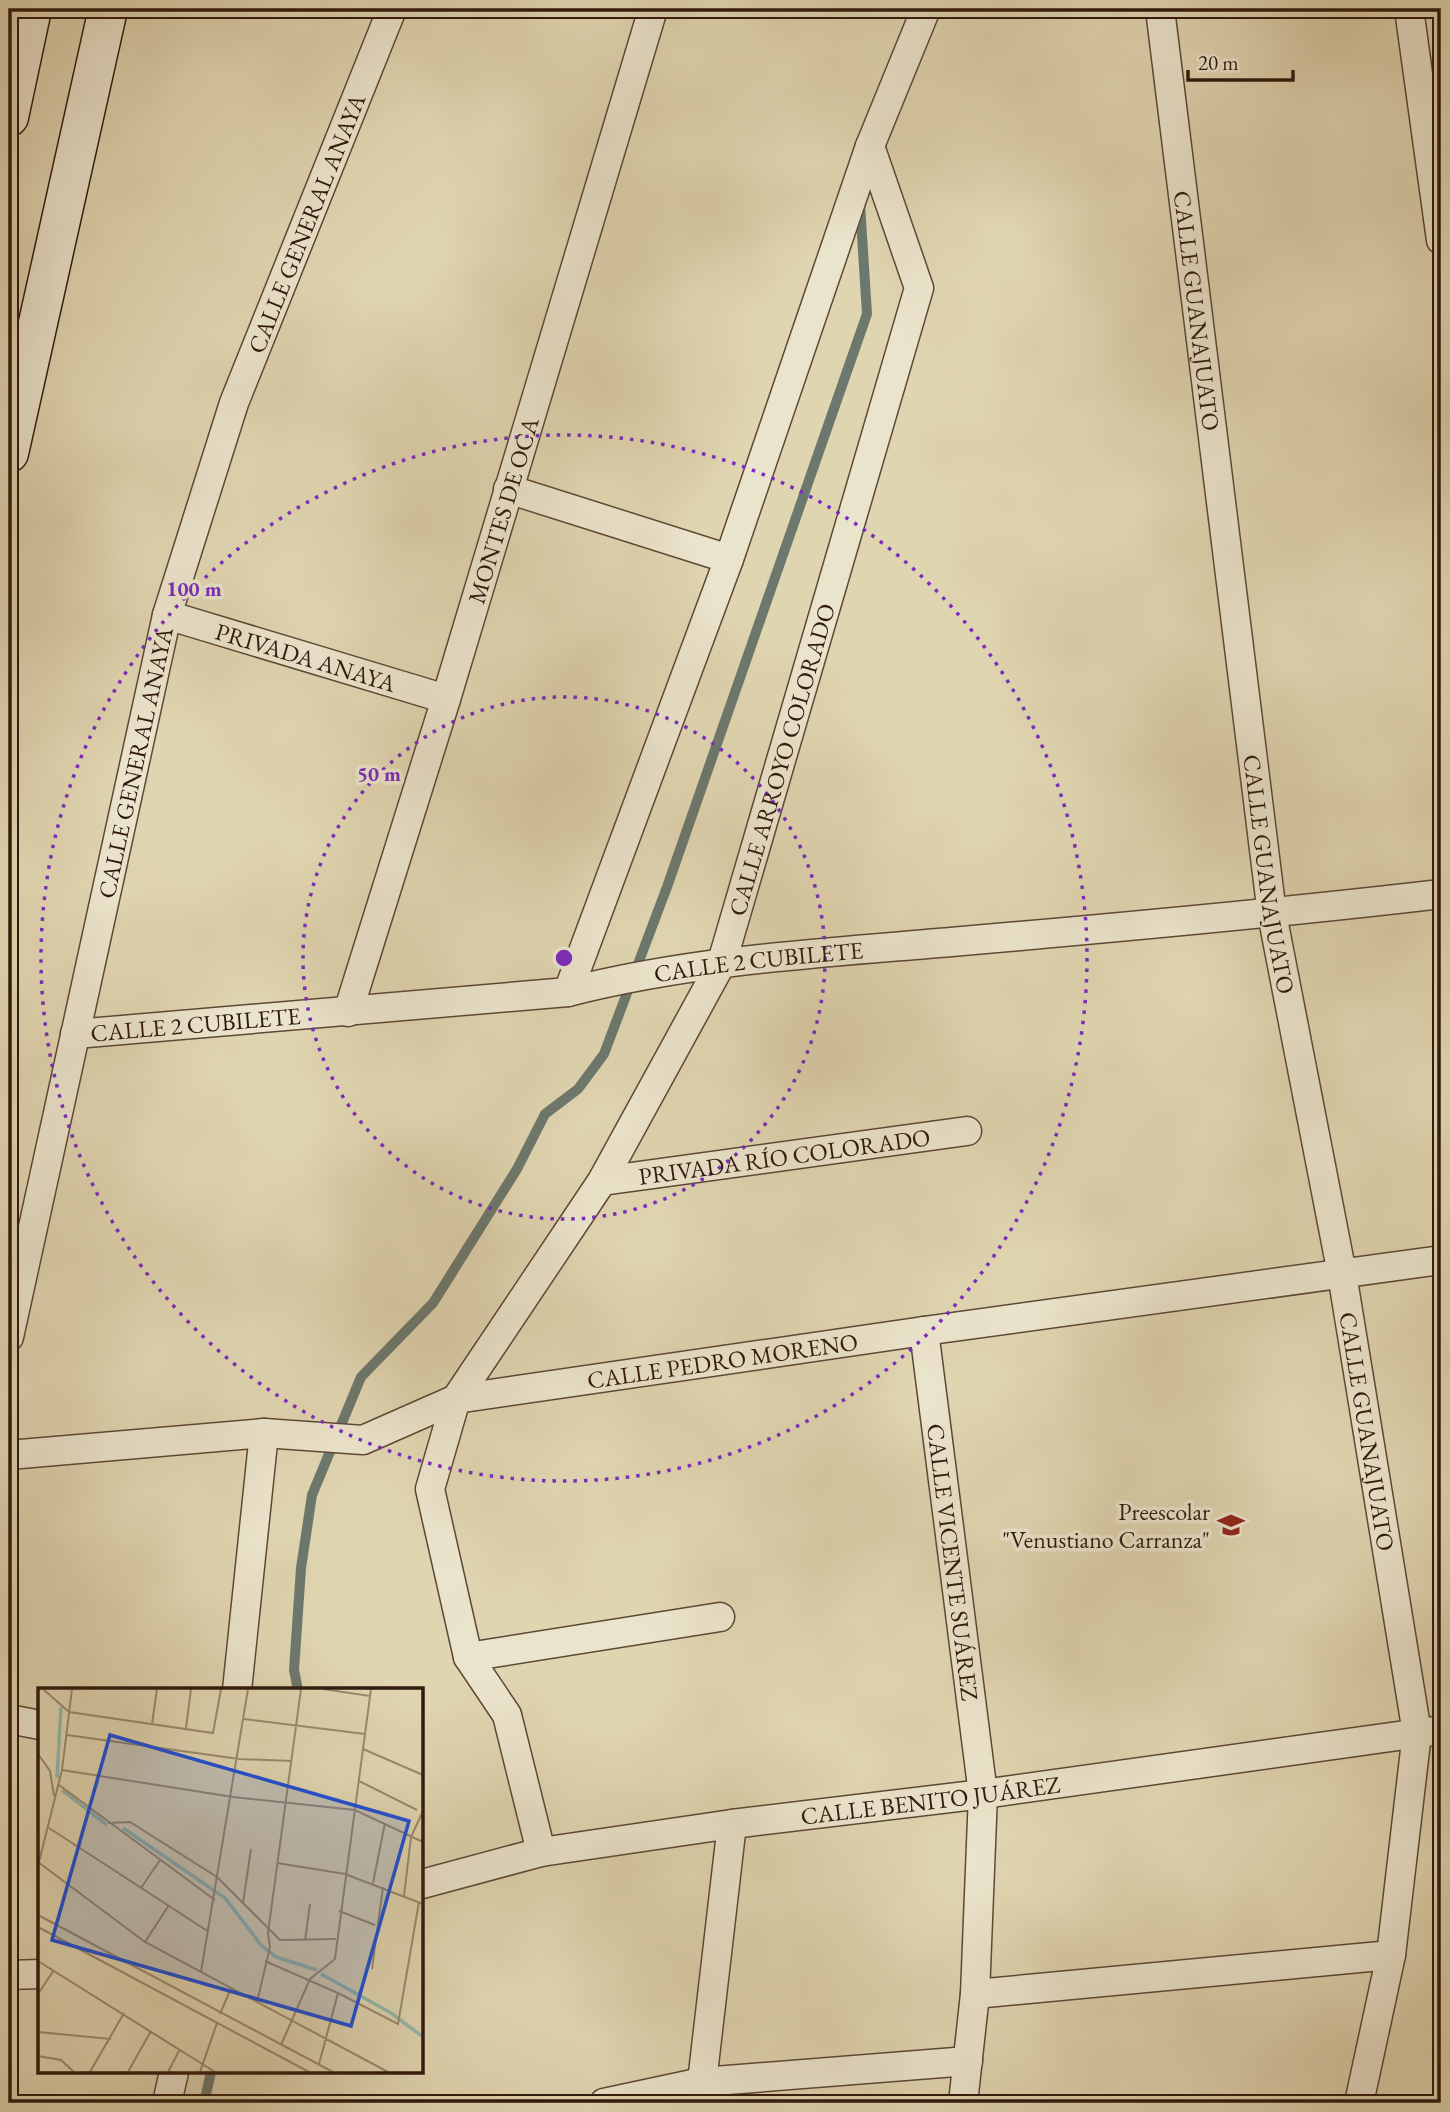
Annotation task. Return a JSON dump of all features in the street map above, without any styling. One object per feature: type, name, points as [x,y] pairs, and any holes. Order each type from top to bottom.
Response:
[{"type":"street","points":[[9,117],[32,9]]},
{"type":"street","points":[[9,453],[108,9]]},
{"type":"street","name":"CALLE GENERAL ANAYA","points":[[9,1337],[17,1262],[75,1034],[167,615],[234,403],[392,9]]},
{"type":"street","name":"MONTES DE OCA","points":[[348,1012],[446,699],[653,9]]},
{"type":"street","points":[[568,992],[729,559],[870,146],[926,9]]},
{"type":"street","name":"CALLE GUANAJUATO","points":[[1160,9],[1272,914],[1429,1732],[1391,1955],[1359,2103]]},
{"type":"street","points":[[1409,9],[1441,240]]},
{"type":"street","name":"CALLE ARROYO COLORADO","points":[[456,1399],[602,1181],[722,962],[919,288],[870,146]]},
{"type":"street","points":[[508,489],[729,559]]},
{"type":"street","name":"PRIVADA ANAYA","points":[[167,615],[446,699]]},
{"type":"street","name":"CALLE 2 CUBILETE","points":[[75,1034],[568,992],[722,962],[1272,914],[1441,894]]},
{"type":"street","name":"PRIVADA RÍO COLORADO","points":[[602,1181],[967,1131]]},
{"type":"street","name":"CALLE PEDRO MORENO","points":[[9,1455],[264,1433],[363,1440],[456,1399],[1441,1260]]},
{"type":"street","name":"CALLE VICENTE SUÁREZ","points":[[924,1331],[983,1794],[975,1994],[963,2103]]},
{"type":"street","points":[[456,1399],[430,1489],[468,1657],[507,1715],[541,1852]]},
{"type":"street","points":[[237,1688],[264,1433]]},
{"type":"street","points":[[468,1657],[720,1617]]},
{"type":"street","points":[[9,1719],[38,1725]]},
{"type":"street","name":"CALLE BENITO JUÁREZ","points":[[424,1883],[541,1852],[732,1824],[983,1794],[1429,1732]]},
{"type":"street","points":[[702,2082],[732,1824]]},
{"type":"street","points":[[975,1994],[1391,1955]]},
{"type":"street","points":[[9,1975],[38,1974]]},
{"type":"street","points":[[604,2103],[702,2082],[968,2061]]},
{"type":"street","points":[[167,2103],[174,2074]]},
{"type":"waterway","points":[[298,1688],[294,1670],[301,1568],[312,1495],[361,1377],[433,1303],[517,1169],[545,1114],[578,1089],[604,1054],[667,887],[867,314],[860,204]]},
{"type":"waterway","points":[[204,2103],[211,2074]]},
{"type":"place","name":"Preescolar \"Venustiano Carranza\"","points":[[1231,1525]]}]
